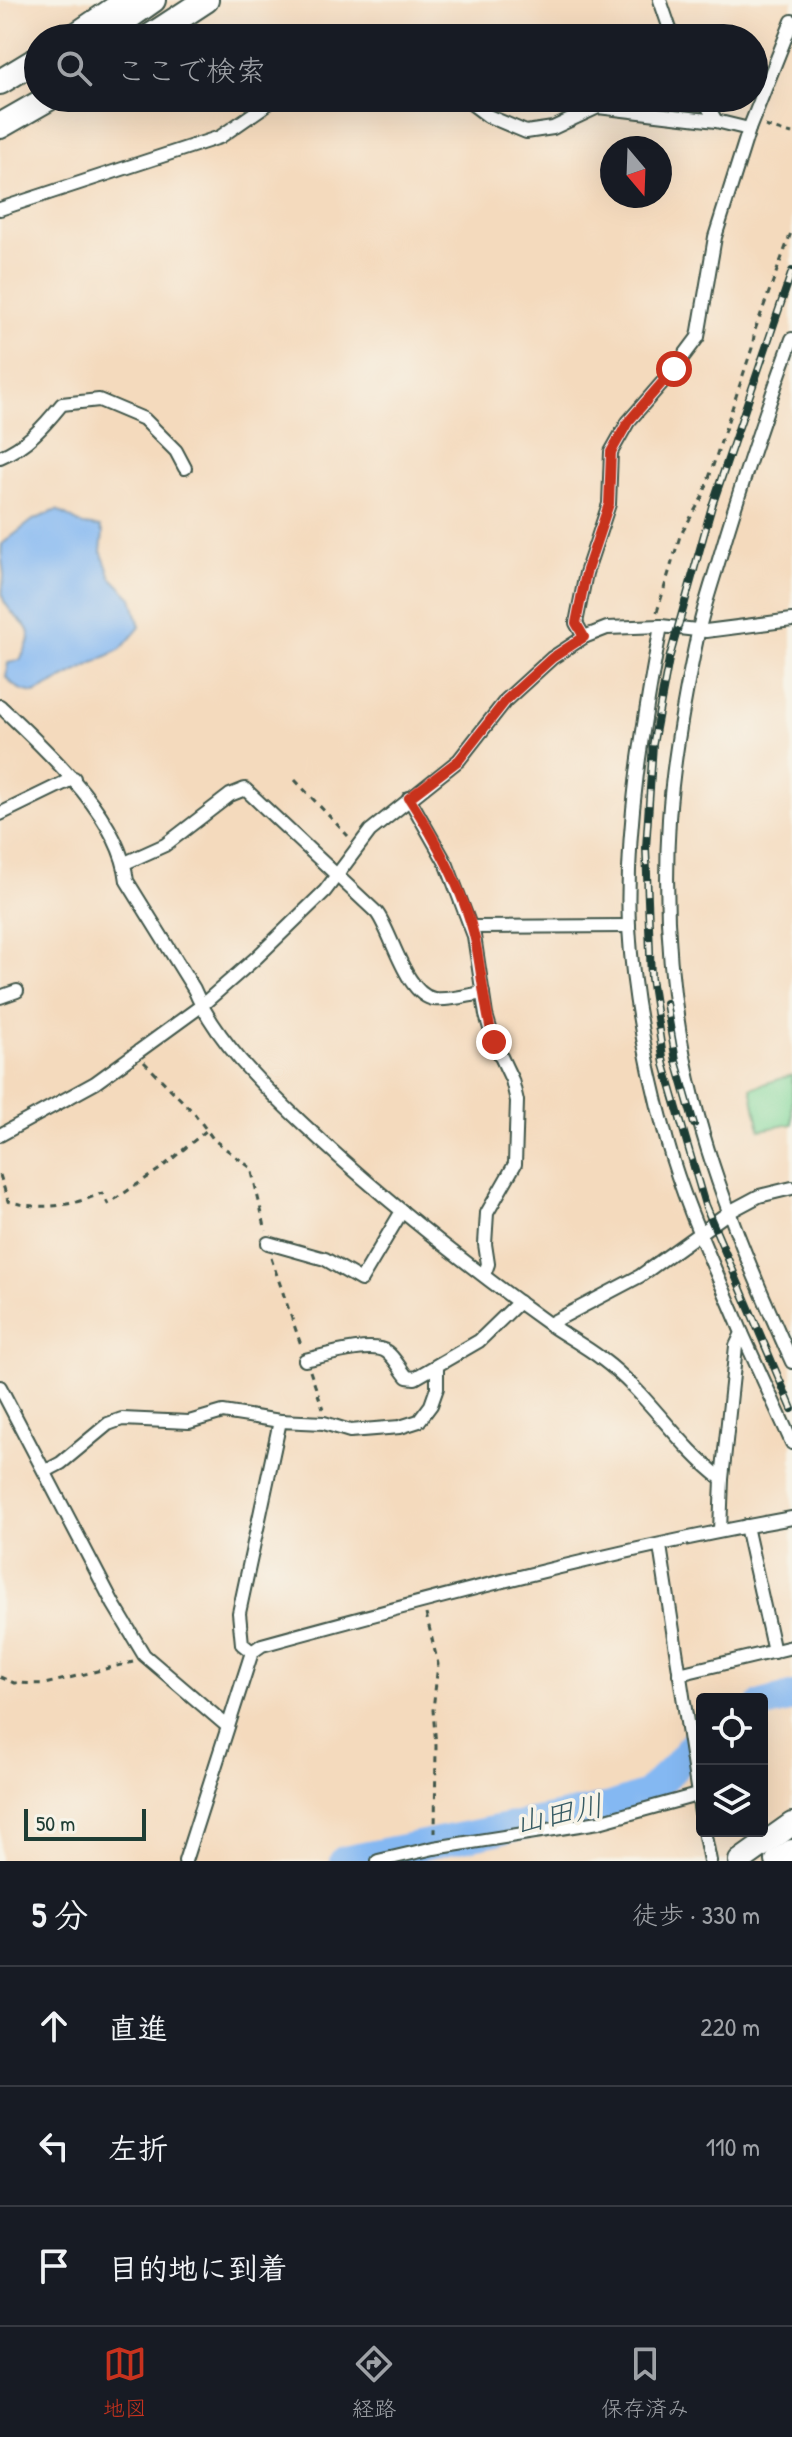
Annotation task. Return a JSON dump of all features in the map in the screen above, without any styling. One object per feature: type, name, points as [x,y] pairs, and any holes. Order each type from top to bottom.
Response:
[{"type":"highway","points":[[93,24],[128,0]]},
{"type":"highway","points":[[118,24],[153,0]]},
{"type":"highway","points":[[169,24],[206,0]]},
{"type":"highway","points":[[0,82],[24,67]]},
{"type":"highway","points":[[0,95],[24,82]]},
{"type":"highway","points":[[0,126],[24,112]]},
{"type":"highway","points":[[740,1861],[792,1824]]},
{"type":"highway","points":[[777,1861],[792,1851]]},
{"type":"street","points":[[660,0],[668,24]]},
{"type":"street","points":[[768,80],[792,21]]},
{"type":"street","points":[[0,209],[220,137],[256,112]]},
{"type":"street","points":[[483,112],[526,132],[553,128],[587,112]]},
{"type":"street","points":[[640,112],[750,125]]},
{"type":"street","points":[[711,112],[716,121]]},
{"type":"street","points":[[584,637],[576,623],[586,573],[609,504],[611,452],[628,422],[698,337],[715,237],[755,112]]},
{"type":"street","points":[[792,339],[789,357],[732,516],[699,630],[680,729],[669,819],[669,925],[678,1021],[694,1099],[729,1212],[792,1362]]},
{"type":"street","points":[[0,457],[38,434],[62,404],[99,400],[144,419],[176,451],[185,468]]},
{"type":"street","points":[[2,1129],[95,1083],[201,1006],[325,891],[370,831],[459,760],[506,700],[552,658],[584,637],[607,628],[657,626],[699,630],[792,620]]},
{"type":"street","points":[[657,626],[634,804],[629,926],[635,985],[668,1143],[700,1233],[792,1443]]},
{"type":"street","points":[[0,706],[74,778],[113,838],[125,863],[127,881],[194,989],[201,1006],[255,1078],[331,1150],[402,1211],[519,1302],[603,1359],[641,1393],[703,1464],[722,1479]]},
{"type":"street","points":[[0,814],[74,778]]},
{"type":"street","points":[[125,863],[165,845],[230,795],[245,789],[383,921],[408,976],[423,995],[441,999],[483,993]]},
{"type":"street","points":[[409,798],[447,865],[471,927],[486,1015],[494,1042],[512,1080],[517,1101],[515,1164],[487,1213],[485,1244],[488,1264],[484,1275]]},
{"type":"street","points":[[471,927],[629,926]]},
{"type":"street","points":[[0,997],[17,991]]},
{"type":"street","points":[[549,1324],[640,1276],[729,1212],[759,1196],[792,1188]]},
{"type":"street","points":[[268,1243],[325,1259],[361,1280],[402,1211]]},
{"type":"street","points":[[305,1360],[343,1351],[377,1348],[388,1353],[410,1378],[437,1367],[479,1341],[519,1302]]},
{"type":"street","points":[[720,1531],[722,1479],[736,1346],[742,1333]]},
{"type":"street","points":[[46,1471],[61,1463],[108,1424],[122,1419],[189,1422],[223,1412],[280,1421],[328,1424],[350,1431],[400,1427],[419,1421],[431,1405],[437,1388],[437,1367]]},
{"type":"street","points":[[0,1387],[114,1605],[149,1659],[227,1726]]},
{"type":"street","points":[[252,1652],[242,1644],[239,1613],[280,1421]]},
{"type":"street","points":[[185,1861],[252,1652],[262,1645],[542,1571],[792,1518]]},
{"type":"street","points":[[746,1526],[774,1652]]},
{"type":"street","points":[[660,1546],[696,1785]]},
{"type":"street","points":[[679,1674],[792,1647]]},
{"type":"street","points":[[378,1861],[434,1848],[599,1822],[696,1795]]},
{"type":"street","points":[[705,1837],[710,1861]]},
{"type":"path","points":[[750,125],[792,134]]},
{"type":"path","points":[[657,626],[680,536],[703,496],[752,348],[755,330],[792,230]]},
{"type":"path","points":[[295,780],[358,847]]},
{"type":"path","points":[[137,1054],[226,1151],[251,1168],[265,1219],[272,1263],[328,1424]]},
{"type":"path","points":[[0,1175],[8,1201],[18,1204],[63,1206],[102,1193],[108,1204],[160,1169],[207,1130]]},
{"type":"path","points":[[423,1601],[438,1664],[433,1710],[436,1782],[434,1848]]},
{"type":"path","points":[[0,1677],[14,1683],[45,1684],[149,1659]]},
{"type":"green space","points":[[792,1075],[792,1124],[760,1130],[751,1088]]},
{"type":"water","points":[[57,510],[83,525],[100,527],[103,534],[101,551],[111,577],[132,598],[140,627],[121,649],[35,693],[19,688],[6,677],[8,663],[20,660],[29,632],[3,598],[1,548],[33,520]]},
{"type":"waterway","name":"山田川","points":[[768,1703],[792,1697]]},
{"type":"waterway","name":"山田川","points":[[344,1861],[611,1807],[646,1795],[696,1741]]},
{"type":"railway","points":[[792,271],[712,506],[669,659],[653,744],[646,848],[651,978],[664,1064],[705,1205],[792,1409]]},
{"type":"railway","points":[[666,1003],[676,1061],[694,1124]]},
{"type":"route","points":[[494,1042],[486,1015],[474,936],[447,865],[409,798],[459,760],[506,700],[552,658],[584,637],[576,623],[586,573],[609,504],[611,452],[628,422],[674,369]]}]
